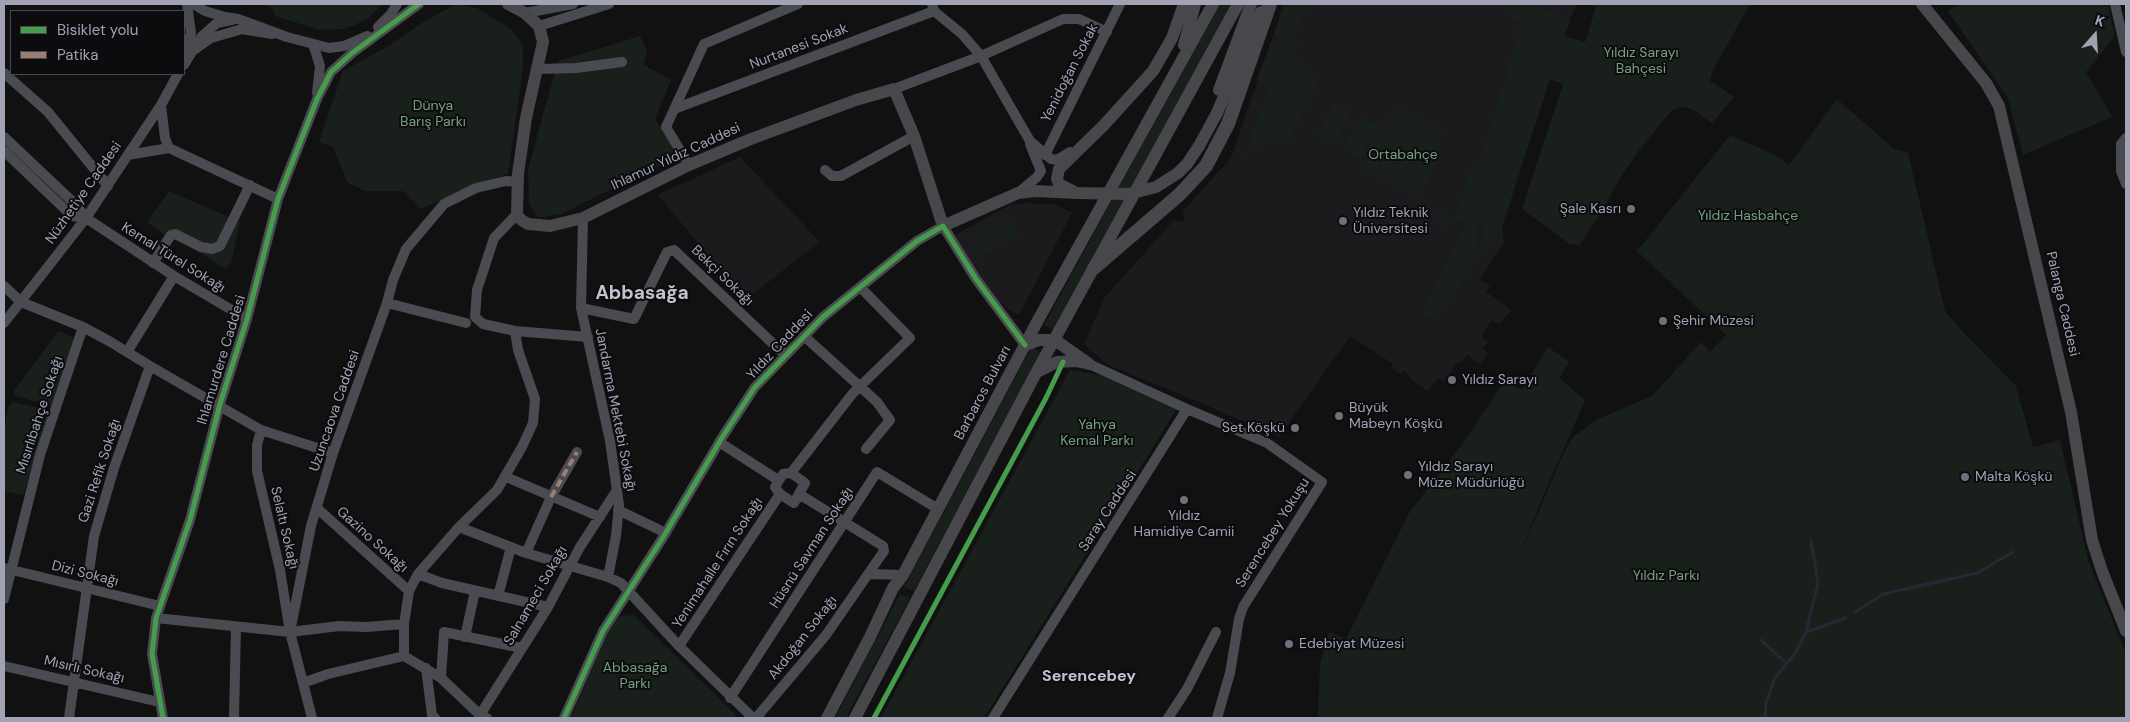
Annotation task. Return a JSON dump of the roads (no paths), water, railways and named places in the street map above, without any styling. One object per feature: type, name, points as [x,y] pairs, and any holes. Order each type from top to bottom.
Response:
[{"type":"highway","points":[[1094,268],[1179,195],[1206,166],[1228,124],[1270,4]]},
{"type":"main road","points":[[508,4],[525,13],[540,26],[543,42],[526,118],[518,182],[517,214]]},
{"type":"main road","points":[[1078,193],[1060,184],[1057,173],[1104,126],[1153,71],[1172,38],[1184,4]]},
{"type":"main road","points":[[1177,69],[1195,4]]},
{"type":"main road","name":"Barbaros Bulvarı","points":[[827,718],[869,639],[893,588],[903,575],[1026,345],[1213,4]]},
{"type":"main road","points":[[855,718],[1036,373],[1238,4]]},
{"type":"main road","points":[[1200,146],[1251,4]]},
{"type":"main road","points":[[1200,146],[1265,4]]},
{"type":"main road","name":"Palanga Caddesi","points":[[1922,4],[1986,83],[1999,106],[2071,412],[2092,540],[2126,631]]},
{"type":"main road","points":[[894,89],[914,136],[943,226]]},
{"type":"main road","name":"Ihlamur Yıldız Caddesi","points":[[517,214],[520,219],[528,224],[550,226],[583,218],[689,165],[792,123],[856,100],[894,89]]},
{"type":"main road","name":"Yıldız Caddesi","points":[[943,226],[1018,194],[1035,191],[1129,194],[1156,187],[1178,173],[1200,146]]},
{"type":"main road","points":[[1026,345],[1039,340],[1055,340],[1089,364]]},
{"type":"main road","points":[[1036,373],[1057,362],[1076,361],[1089,364]]},
{"type":"street","points":[[185,54],[191,33],[187,4]]},
{"type":"street","points":[[193,4],[205,11],[225,18],[238,19],[283,35],[329,48],[344,46],[360,40],[383,24],[397,4]]},
{"type":"street","points":[[316,99],[331,72],[352,53],[419,4]]},
{"type":"street","points":[[525,13],[574,4]]},
{"type":"street","points":[[540,26],[609,4]]},
{"type":"street","points":[[689,165],[666,127],[704,44],[798,4]]},
{"type":"street","name":"Yenidoğan Sokak","points":[[1045,155],[1120,4]]},
{"type":"street","points":[[2115,4],[2126,52]]},
{"type":"street","points":[[933,7],[962,34],[981,56],[1030,141],[1041,171],[1037,178],[1018,194]]},
{"type":"street","name":"Nurtanesi Sokak","points":[[674,109],[933,7]]},
{"type":"street","points":[[185,64],[201,37],[217,23],[238,19]]},
{"type":"street","points":[[894,89],[981,56],[1063,19],[1079,19],[1107,32]]},
{"type":"street","points":[[194,50],[211,38],[242,29],[283,35]]},
{"type":"street","points":[[313,44],[320,66],[316,99]]},
{"type":"street","points":[[537,69],[576,68],[622,62]]},
{"type":"street","points":[[4,73],[48,112],[108,186]]},
{"type":"street","name":"Nüzhetiye Caddesi","points":[[4,324],[86,218],[162,105],[177,75]]},
{"type":"street","name":"Ihlamurdere Caddesi","points":[[163,718],[152,654],[156,618],[190,520],[220,404],[247,319],[278,199],[316,99]]},
{"type":"street","points":[[162,105],[165,138],[169,148]]},
{"type":"street","points":[[825,170],[832,176],[841,176],[914,136]]},
{"type":"street","points":[[4,137],[75,204],[86,218]]},
{"type":"street","points":[[2126,138],[2121,144],[2121,171],[2126,184]]},
{"type":"street","points":[[1030,141],[1045,155],[1057,160],[1083,146]]},
{"type":"street","points":[[128,155],[169,148],[278,199]]},
{"type":"street","points":[[4,151],[72,216],[86,218]]},
{"type":"street","name":"Uzuncaova Caddesi","points":[[312,718],[290,632],[311,526],[318,509],[333,453],[387,303],[393,280],[406,249],[444,204],[476,188],[506,181],[518,182]]},
{"type":"street","points":[[153,263],[171,235],[175,234],[201,247],[212,249],[220,246],[250,185]]},
{"type":"street","points":[[517,214],[494,238],[477,290],[475,316],[483,324],[514,331],[588,337]]},
{"type":"street","name":"Kemal Türel Sokağı","points":[[86,218],[153,263],[247,319]]},
{"type":"street","name":"Jandarma Mektebi Sokağı","points":[[583,218],[582,308],[610,441],[617,490],[616,536],[608,577]]},
{"type":"street","points":[[943,226],[976,279],[1026,345]]},
{"type":"street","name":"Yıldız Caddesi","points":[[564,718],[603,631],[630,591],[755,387],[822,316],[917,240],[943,226]]},
{"type":"street","name":"Bekçi Sokağı","points":[[582,308],[634,319],[668,252],[674,250],[785,355]]},
{"type":"street","points":[[127,352],[174,276]]},
{"type":"street","points":[[4,286],[21,302],[83,327],[220,404],[262,430],[333,453]]},
{"type":"street","points":[[791,473],[859,387],[910,338],[860,287]]},
{"type":"street","points":[[387,303],[466,323]]},
{"type":"street","name":"Mısırlıbahçe Sokağı","points":[[4,599],[7,568],[40,455],[83,327]]},
{"type":"street","points":[[404,656],[404,624],[409,591],[418,574],[459,527],[497,490],[506,477],[533,423],[535,399],[518,350],[514,331]]},
{"type":"street","points":[[804,336],[877,402],[890,420],[866,449]]},
{"type":"street","points":[[1089,364],[1187,409]]},
{"type":"street","name":"Gazi Refik Sokağı","points":[[69,718],[94,536],[114,468],[150,366]]},
{"type":"street","name":"Serencebey Yokuşu","points":[[1187,409],[1267,443],[1322,482],[1243,607],[1239,619],[1230,673],[1217,718]]},
{"type":"street","name":"Saray Caddesi","points":[[993,718],[1187,409]]},
{"type":"street","name":"Selaltı Sokağı","points":[[262,430],[257,445],[257,471],[283,586],[290,632]]},
{"type":"street","points":[[720,442],[778,480]]},
{"type":"street","points":[[526,553],[551,497],[578,452]]},
{"type":"street","name":"Hüsnü Savman Sokağı","points":[[730,698],[877,472],[938,508]]},
{"type":"street","points":[[791,473],[805,483],[794,503],[780,494],[775,487],[783,474],[791,473]]},
{"type":"street","points":[[506,477],[600,517]]},
{"type":"street","name":"Salnameci Sokağı","points":[[484,717],[569,567],[617,490]]},
{"type":"street","name":"Yenimahalle Fırın Sokağı","points":[[679,646],[780,494]]},
{"type":"street","points":[[799,494],[845,522]]},
{"type":"street","name":"Gazino Sokağı","points":[[318,509],[409,591]]},
{"type":"street","points":[[618,510],[666,533]]},
{"type":"street","name":"Akdoğan Sokağı","points":[[754,718],[826,636],[884,551],[884,546],[845,522]]},
{"type":"street","points":[[459,527],[526,553],[608,577],[621,583],[730,698],[754,718]]},
{"type":"street","points":[[498,596],[511,547]]},
{"type":"street","name":"Dizi Sokağı","points":[[7,568],[160,606]]},
{"type":"street","points":[[418,574],[442,583],[548,607]]},
{"type":"street","points":[[870,574],[903,575]]},
{"type":"street","points":[[283,586],[300,585]]},
{"type":"street","points":[[465,637],[475,591]]},
{"type":"street","points":[[156,618],[290,632],[339,626],[366,627],[404,624]]},
{"type":"street","points":[[234,718],[236,627]]},
{"type":"street","points":[[441,678],[444,632],[522,648]]},
{"type":"street","points":[[1168,718],[1187,689],[1216,632]]},
{"type":"street","points":[[302,683],[328,674],[404,656],[441,678],[484,717]]},
{"type":"street","name":"Mısırlı Sokağı","points":[[4,666],[159,702]]},
{"type":"street","points":[[426,668],[432,715],[435,718]]},
{"type":"waterway","points":[[1765,718],[1766,703],[1775,678],[1796,652],[1806,632],[1818,583],[1811,541]]},
{"type":"waterway","points":[[1855,612],[1883,594],[1977,573],[2013,552]]},
{"type":"waterway","points":[[1806,632],[1846,618]]},
{"type":"waterway","points":[[1761,640],[1787,664]]},
{"type":"place","name":"Şale Kasrı","points":[[1631,209]]},
{"type":"place","name":"Yıldız Teknik Üniversitesi","points":[[1343,221]]},
{"type":"place","name":"Şehir Müzesi","points":[[1663,321]]},
{"type":"place","name":"Yıldız Sarayı","points":[[1452,380]]},
{"type":"place","name":"Büyük Mabeyn Köşkü","points":[[1339,416]]},
{"type":"place","name":"Set Köşkü","points":[[1295,428]]},
{"type":"place","name":"Yıldız Sarayı Müze Müdürlüğü","points":[[1408,475]]},
{"type":"place","name":"Malta Köşkü","points":[[1965,477]]},
{"type":"place","name":"Yıldız Hamidiye Camii","points":[[1184,500]]},
{"type":"place","name":"Edebiyat Müzesi","points":[[1289,644]]},
{"type":"district","name":"Abbasağa","points":[[642,294]]},
{"type":"district","name":"Serencebey","points":[[1089,677]]},
{"type":"park label","name":"Yıldız Sarayı Bahçesi","points":[[1641,62]]},
{"type":"park label","name":"Dünya Barış Parkı","points":[[433,114]]},
{"type":"park label","name":"Ortabahçe","points":[[1403,155]]},
{"type":"park label","name":"Yıldız Hasbahçe","points":[[1748,216]]},
{"type":"park label","name":"Yahya Kemal Parkı","points":[[1097,434]]},
{"type":"park label","name":"Yıldız Parkı","points":[[1666,576]]},
{"type":"park label","name":"Abbasağa Parkı","points":[[635,676]]}]
